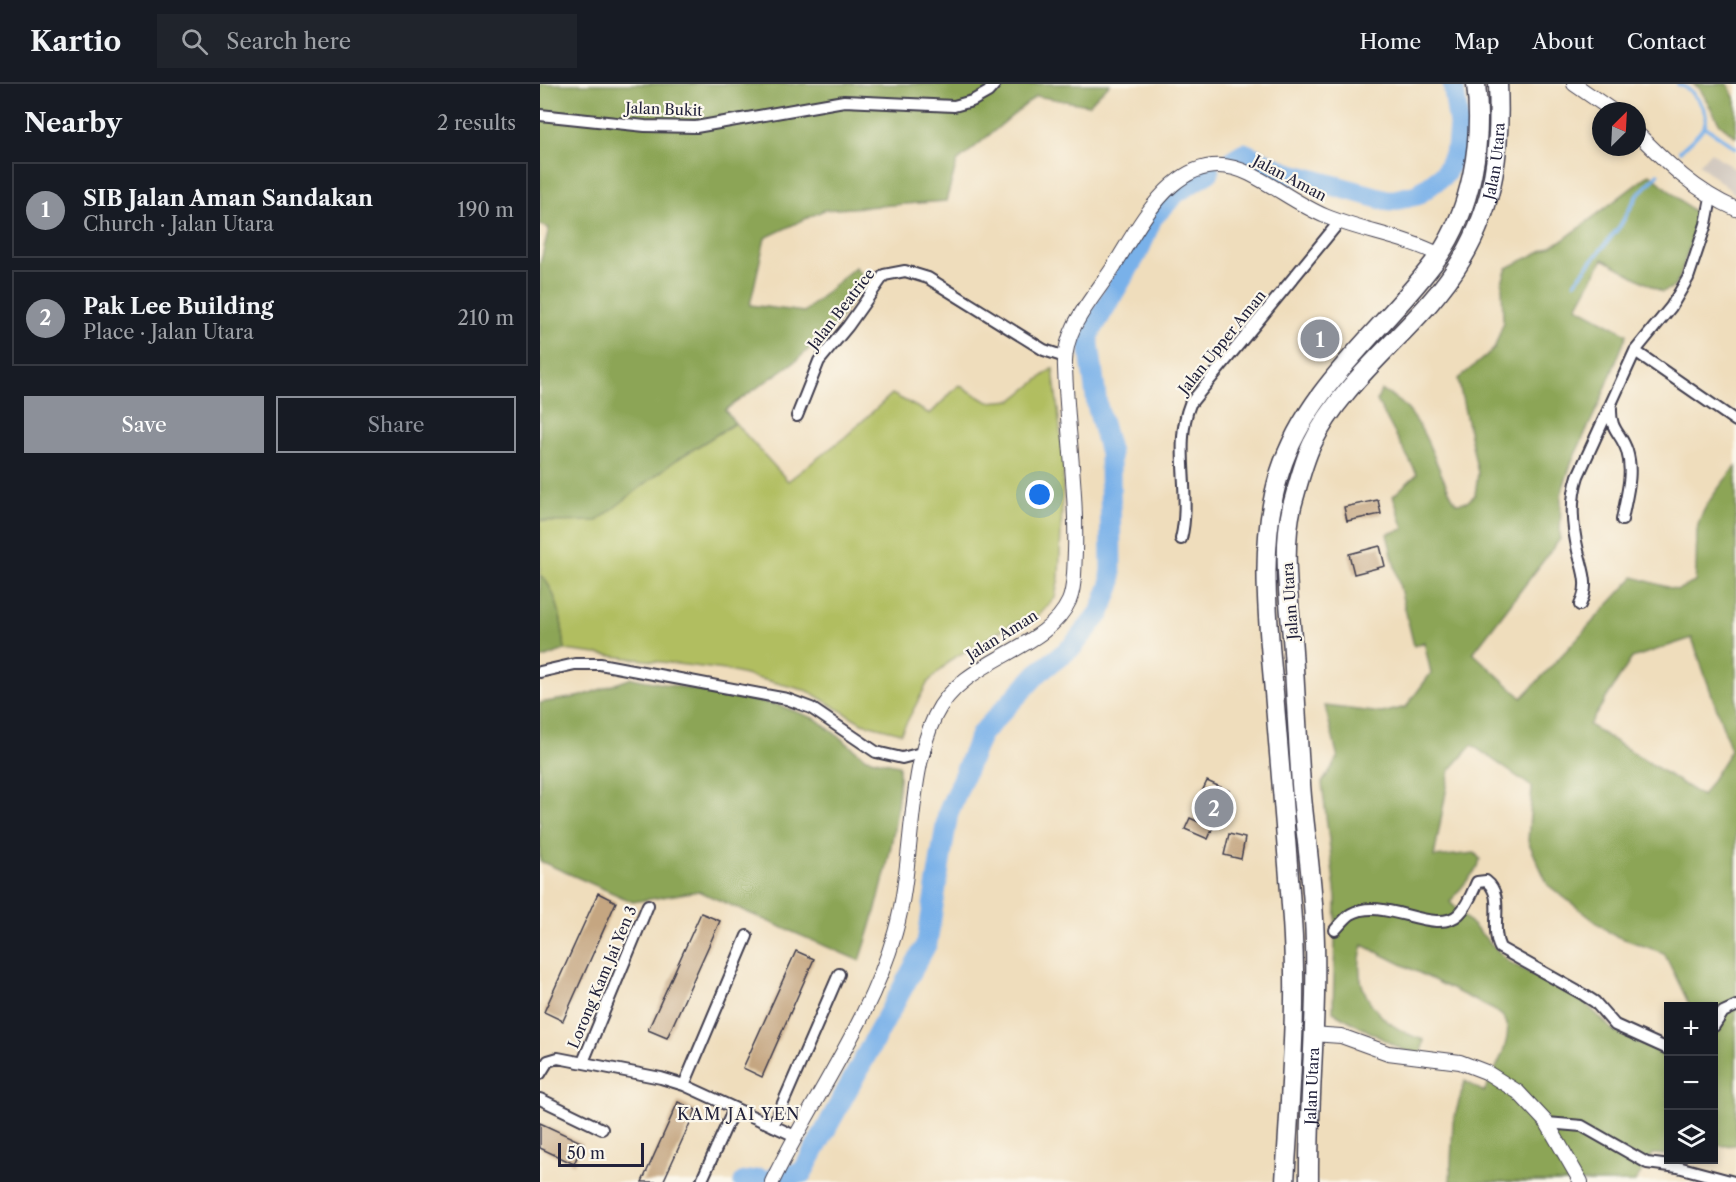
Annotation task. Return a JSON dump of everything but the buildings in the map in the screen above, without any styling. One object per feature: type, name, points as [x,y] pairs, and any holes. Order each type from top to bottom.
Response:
[{"type":"highway","name":"Jalan Utara","points":[[1285,1182],[1295,988],[1270,643],[1268,530],[1273,497],[1289,449],[1314,401],[1440,255],[1458,217],[1473,174],[1479,109],[1476,84]]},
{"type":"highway","name":"Jalan Utara","points":[[1309,1182],[1315,983],[1314,919],[1302,795],[1288,581],[1288,532],[1292,508],[1312,444],[1328,417],[1344,396],[1445,284],[1462,259],[1490,194],[1496,169],[1500,85]]},
{"type":"highway","points":[[1440,255],[1449,257],[1455,254],[1461,245],[1482,189],[1500,117]]},
{"type":"street","name":"Jalan Bukit","points":[[540,115],[645,126],[696,127],[844,100],[954,106],[972,101],[995,84]]},
{"type":"street","points":[[1574,84],[1600,102]]},
{"type":"street","points":[[1646,142],[1671,168],[1711,198],[1736,209]]},
{"type":"street","name":"Jalan Aman","points":[[772,1182],[877,986],[886,963],[904,889],[925,752],[936,714],[949,695],[980,668],[1048,626],[1071,597],[1076,510],[1065,357],[1068,341],[1079,316],[1145,215],[1188,172],[1204,166],[1233,168],[1247,172],[1322,214],[1418,244],[1440,255]]},
{"type":"street","points":[[1580,605],[1587,590],[1572,513],[1573,494],[1598,428],[1635,351],[1671,307],[1688,278],[1706,224],[1711,198]]},
{"type":"street","name":"Jalan Upper Aman","points":[[1181,539],[1185,511],[1184,434],[1190,404],[1340,221]]},
{"type":"street","name":"Jalan Beatrice","points":[[797,416],[819,360],[848,326],[879,280],[891,272],[917,273],[928,278],[1044,350],[1065,357]]},
{"type":"street","points":[[1635,351],[1736,421]]},
{"type":"street","points":[[1611,405],[1612,428],[1625,445],[1630,469],[1622,520]]},
{"type":"street","points":[[540,672],[575,664],[600,664],[787,699],[811,708],[876,752],[902,758],[925,752]]},
{"type":"street","points":[[1335,930],[1350,914],[1376,909],[1431,921],[1449,920],[1465,908],[1477,882],[1486,880],[1496,899],[1494,937],[1500,948],[1595,1002],[1615,1025],[1664,1047]]},
{"type":"street","name":"Lorong Kam Jai Yen 3","points":[[583,1062],[648,905]]},
{"type":"street","points":[[684,1085],[747,936]]},
{"type":"street","points":[[773,1126],[839,975]]},
{"type":"street","points":[[1718,1018],[1722,1012],[1736,1006]]},
{"type":"street","points":[[1312,1034],[1341,1036],[1388,1053],[1469,1065],[1512,1088],[1548,1123],[1581,1182]]},
{"type":"street","points":[[540,1074],[548,1061],[553,1059],[583,1062],[684,1085],[795,1136]]},
{"type":"street","points":[[540,1099],[602,1129]]},
{"type":"street","points":[[701,1182],[734,1109]]},
{"type":"street","points":[[1548,1123],[1582,1126],[1647,1163],[1678,1167],[1734,1182]]},
{"type":"shaded area","points":[[1711,152],[1736,170],[1736,195],[1699,164]]},
{"type":"green space","points":[[540,84],[1110,84],[1088,105],[1036,96],[957,162],[946,201],[824,210],[765,238],[750,305],[804,312],[855,267],[864,277],[839,321],[797,360],[725,410],[735,423],[676,460],[597,521],[555,522],[540,520],[540,264],[549,228],[540,225]]},
{"type":"green space","points":[[1693,84],[1728,84],[1736,102],[1736,137],[1720,124],[1700,89]]},
{"type":"green space","points":[[1650,174],[1699,216],[1679,279],[1674,287],[1662,292],[1603,259],[1577,307],[1627,334],[1600,402],[1572,461],[1561,494],[1560,539],[1473,653],[1522,698],[1634,577],[1677,590],[1695,582],[1699,522],[1713,496],[1736,466],[1736,1145],[1718,1145],[1718,1002],[1688,1002],[1664,953],[1613,935],[1548,885],[1528,841],[1532,787],[1472,745],[1450,770],[1434,857],[1475,853],[1480,859],[1478,867],[1450,902],[1509,962],[1584,1002],[1615,1032],[1663,1053],[1664,1051],[1664,1155],[1653,1154],[1635,1182],[1450,1182],[1453,1122],[1465,1081],[1484,1092],[1506,1043],[1507,1024],[1502,1016],[1363,945],[1360,962],[1365,992],[1372,1005],[1394,1026],[1424,1040],[1421,1054],[1403,1050],[1333,1012],[1336,898],[1322,783],[1338,758],[1325,706],[1382,713],[1406,707],[1431,673],[1424,642],[1414,646],[1387,534],[1404,529],[1393,496],[1417,474],[1377,401],[1381,390],[1397,399],[1409,411],[1427,440],[1456,503],[1467,502],[1475,495],[1478,473],[1458,379],[1494,349],[1503,324],[1502,282],[1507,268],[1563,240]],"holes":[[[1692,638],[1731,750],[1702,796],[1589,725],[1632,658]]]},
{"type":"green space","points":[[1053,368],[1064,462],[1059,577],[1055,598],[1039,615],[1012,624],[952,659],[928,682],[901,733],[862,723],[808,691],[725,670],[565,650],[561,620],[552,590],[540,574],[540,520],[555,522],[676,460],[735,423],[788,481],[845,437],[892,394],[930,414],[959,385],[988,402],[1013,400]]},
{"type":"green space","points":[[540,574],[552,590],[561,620],[565,650],[540,659]]},
{"type":"green space","points":[[632,678],[778,705],[816,719],[866,758],[899,765],[899,788],[893,838],[860,961],[698,891],[633,902],[540,861],[540,703],[582,696]]},
{"type":"waterway","points":[[1234,159],[1244,153],[1288,173],[1390,201],[1417,195],[1445,174],[1457,148],[1459,125],[1453,84]]},
{"type":"waterway","points":[[1678,84],[1689,90],[1699,101],[1706,120],[1700,133],[1680,151]]},
{"type":"waterway","points":[[1704,126],[1736,148]]},
{"type":"waterway","points":[[775,1177],[802,1173],[927,943],[948,813],[981,734],[1038,673],[1072,647],[1100,613],[1111,584],[1110,453],[1097,405],[1088,336],[1139,250],[1152,218],[1177,192],[1209,172]]},
{"type":"waterway","points":[[1575,282],[1620,226],[1637,196],[1658,174]]},
{"type":"waterway","points":[[744,1182],[761,1179]]},
{"type":"place","name":"SIB Jalan Aman Sandakan","points":[[1320,339]]},
{"type":"place","name":"Pak Lee Building","points":[[1214,808]]},
{"type":"district","name":"KAM JAI YEN","points":[[739,1114]]}]
